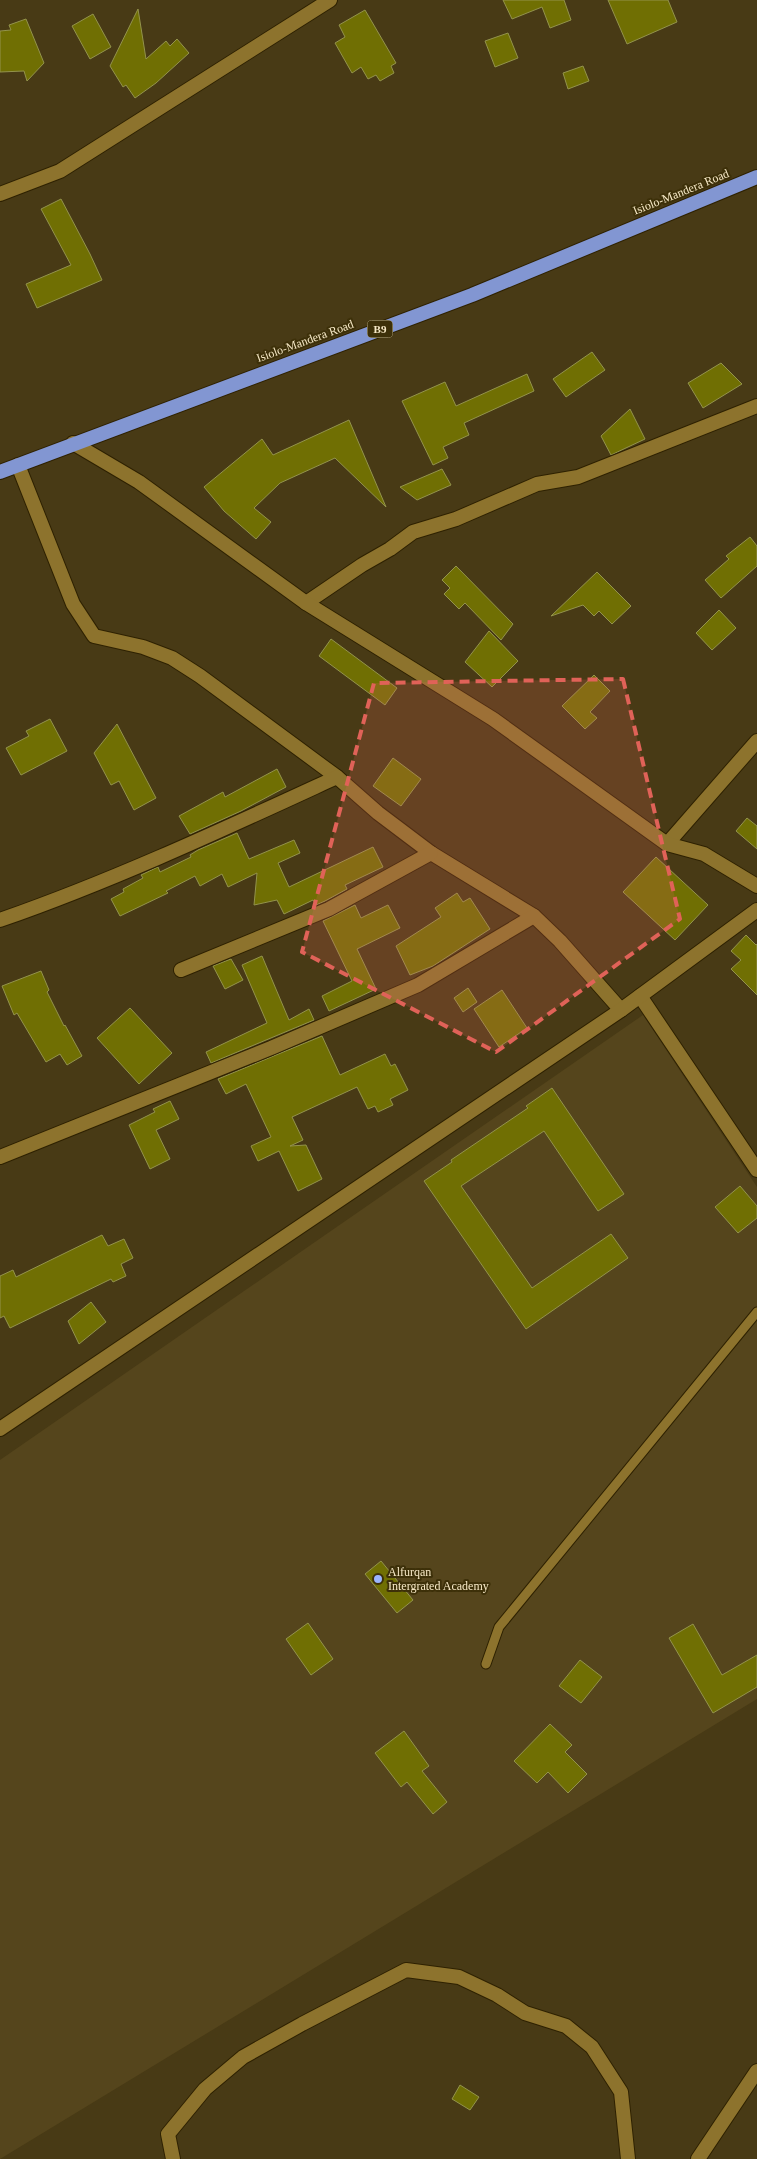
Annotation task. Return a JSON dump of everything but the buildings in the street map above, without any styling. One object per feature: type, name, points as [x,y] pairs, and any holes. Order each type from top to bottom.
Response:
[{"type":"highway","name":"Isiolo-Mandera Road","points":[[0,472],[72,443],[472,295],[757,177]]},
{"type":"street","points":[[0,194],[60,171],[330,0]]},
{"type":"street","points":[[306,603],[413,532],[456,518],[537,484],[578,477],[757,406]]},
{"type":"street","points":[[72,443],[139,482],[306,603],[493,719],[667,844],[704,854],[757,886]]},
{"type":"street","points":[[18,465],[73,604],[94,636],[143,647],[172,658],[337,777],[378,813],[431,853],[534,916],[560,941],[621,1010]]},
{"type":"street","points":[[667,844],[757,741]]},
{"type":"street","points":[[0,920],[43,905],[208,836],[337,777]]},
{"type":"street","points":[[181,970],[329,908],[431,853]]},
{"type":"street","points":[[0,1429],[621,1010],[757,910]]},
{"type":"street","points":[[0,1157],[271,1048],[418,985],[534,916]]},
{"type":"street","points":[[640,996],[757,1170]]},
{"type":"street","points":[[173,2159],[168,2134],[205,2089],[243,2057],[406,1970],[459,1977],[497,1995],[526,2013],[566,2026],[592,2047],[621,2092],[628,2159]]},
{"type":"street","points":[[698,2159],[757,2071]]},
{"type":"lane","points":[[486,1664],[499,1627],[757,1312]]},
{"type":"highlighted area","points":[[623,679],[680,919],[496,1052],[302,952],[374,683]]},
{"type":"shaded area","name":"Alfurqan Intergrated Academy","points":[[643,1015],[757,1187],[757,1699],[0,2159],[0,1460]]},
{"type":"place","name":"Alfurqan Intergrated Academy","points":[[378,1579]]}]
